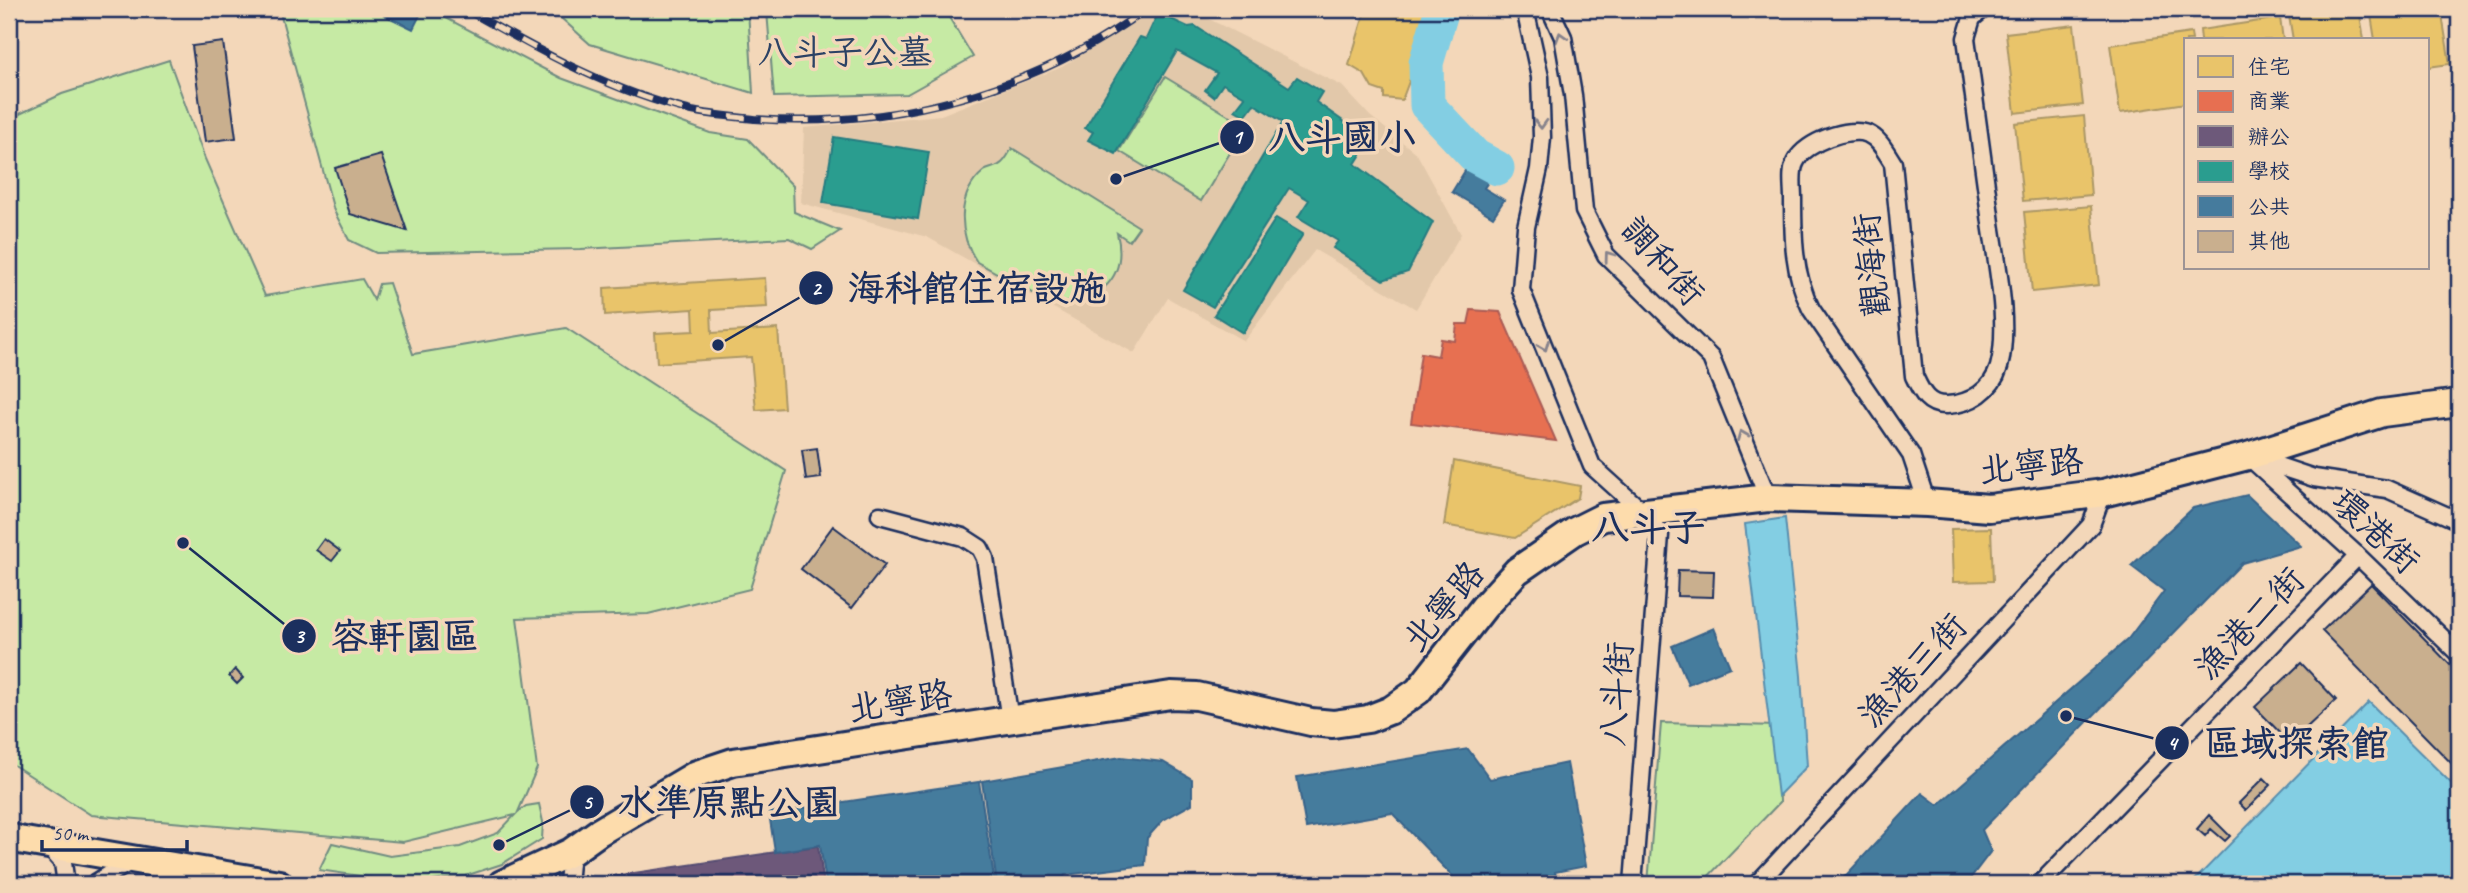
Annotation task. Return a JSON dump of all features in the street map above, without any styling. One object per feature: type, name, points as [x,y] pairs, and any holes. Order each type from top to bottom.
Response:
[{"type":"main road","name":"北寧路","points":[[502,884],[570,852],[697,774],[733,762],[1171,695],[1197,696],[1311,722],[1333,724],[1368,719],[1391,710],[1418,691],[1484,607],[1517,571],[1575,531],[1603,517],[1768,498],[1927,503],[1989,508],[2103,493],[2248,456],[2382,413],[2459,403]]},
{"type":"main road","points":[[9,837],[279,884]]},
{"type":"street","points":[[1525,9],[1540,77],[1542,137],[1539,169],[1526,227],[1521,290],[1592,466],[1644,513]]},
{"type":"street","name":"調和街","points":[[1550,9],[1563,37],[1573,95],[1584,211],[1606,255],[1711,358],[1768,498]]},
{"type":"street","name":"觀海街","points":[[1927,503],[1910,455],[1802,292],[1793,252],[1793,176],[1795,161],[1803,151],[1834,135],[1850,132],[1868,134],[1881,144],[1893,163],[1914,376],[1923,395],[1932,402],[1943,405],[1964,401],[1986,390],[1999,365],[2004,312],[1966,38],[1972,18],[1983,9]]},
{"type":"street","points":[[2248,456],[2314,478],[2387,489],[2459,521]]},
{"type":"street","name":"環港街","points":[[2248,456],[2358,556],[2459,654]]},
{"type":"street","name":"漁港三街","points":[[1757,884],[2091,525],[2103,493]]},
{"type":"street","name":"八斗街","points":[[1633,884],[1660,535],[1644,513]]},
{"type":"street","points":[[880,514],[963,537],[980,548],[985,558],[1010,720]]},
{"type":"street","name":"漁港二街","points":[[2040,884],[2358,556]]},
{"type":"street","points":[[47,845],[63,863],[66,884]]},
{"type":"street","points":[[568,884],[570,852]]},
{"type":"street","points":[[94,884],[133,860]]},
{"type":"shaded area","points":[[1153,9],[1189,9],[1342,86],[1370,116],[1417,154],[1461,234],[1416,309],[1315,250],[1244,341],[1168,298],[1134,353],[927,237],[801,203],[804,128],[941,115],[1062,67]]},
{"type":"green space","points":[[279,9],[429,9],[561,78],[710,133],[748,139],[793,186],[794,212],[840,231],[812,249],[789,238],[581,249],[376,253],[349,240],[334,211]]},
{"type":"green space","points":[[551,9],[748,9],[753,93],[590,44]]},
{"type":"green space","name":"八斗子公墓","points":[[944,9],[973,57],[907,94],[774,97],[767,11]]},
{"type":"green space","points":[[169,60],[205,159],[265,296],[362,279],[374,300],[379,284],[389,283],[413,354],[566,328],[786,471],[750,589],[648,614],[517,618],[537,768],[518,812],[526,806],[539,804],[543,822],[542,839],[502,864],[465,876],[414,884],[319,870],[332,843],[390,856],[460,847],[498,833],[515,815],[403,842],[91,815],[9,762],[9,119],[62,94]]},
{"type":"green space","points":[[1165,77],[1246,126],[1201,201],[1119,151]]},
{"type":"green space","points":[[1012,148],[1139,227],[1129,241],[1117,233],[1118,264],[1105,287],[1094,294],[1082,300],[1051,303],[977,262],[963,227],[964,203],[975,180],[984,171],[1003,162]]},
{"type":"green space","points":[[1661,723],[1778,726],[1780,802],[1701,884],[1648,884]]},
{"type":"water","points":[[1785,518],[1807,766],[1778,796],[1745,524]]},
{"type":"water","points":[[2369,702],[2459,791],[2459,884],[2191,884]]},
{"type":"building: 住宅","points":[[1387,9],[1436,9],[1402,100],[1384,98],[1384,92],[1372,88],[1364,74],[1349,65],[1364,15],[1382,13]]},
{"type":"building: 住宅","points":[[2335,9],[2359,9],[2364,38],[2293,38],[2289,16]]},
{"type":"building: 住宅","points":[[2370,9],[2441,9],[2450,64],[2430,67],[2430,38],[2375,38]]},
{"type":"building: 住宅","points":[[2280,18],[2283,38],[2201,38],[2200,30]]},
{"type":"building: 住宅","points":[[2074,25],[2083,105],[2015,113],[2006,33]]},
{"type":"building: 住宅","points":[[2191,33],[2192,38],[2184,38],[2184,103],[2120,113],[2110,45]]},
{"type":"building: 住宅","points":[[2084,116],[2091,195],[2023,201],[2015,123]]},
{"type":"building: 住宅","points":[[2091,206],[2099,285],[2032,292],[2024,212]]},
{"type":"building: 住宅","points":[[765,278],[767,307],[711,310],[712,333],[778,329],[784,408],[756,410],[751,357],[657,363],[655,333],[694,331],[693,309],[605,315],[604,288]]},
{"type":"building: 住宅","points":[[1454,461],[1580,486],[1578,498],[1515,538],[1444,525]]},
{"type":"building: 住宅","points":[[1991,528],[1993,581],[1953,582],[1951,529]]},
{"type":"building: 商業","points":[[1471,310],[1500,312],[1556,441],[1411,423],[1421,353],[1438,356],[1441,339],[1455,341],[1457,324],[1468,324]]},
{"type":"building: 辦公","points":[[818,846],[824,884],[607,884],[606,877]]},
{"type":"building: 辦公","points":[[859,880],[859,884],[830,884]]},
{"type":"building: 學校","points":[[1158,13],[1188,27],[1195,26],[1289,87],[1297,77],[1322,92],[1316,102],[1370,140],[1355,164],[1433,222],[1408,272],[1383,280],[1333,248],[1338,241],[1298,217],[1309,200],[1289,188],[1213,307],[1183,290],[1283,122],[1254,104],[1245,116],[1235,110],[1245,97],[1223,84],[1214,97],[1205,90],[1217,73],[1177,51],[1116,154],[1088,140],[1093,132],[1085,128],[1140,37],[1146,39]]},
{"type":"building: 學校","points":[[834,137],[929,152],[918,219],[823,203]]},
{"type":"building: 學校","points":[[1276,218],[1303,234],[1243,333],[1214,315]]},
{"type":"building: 學校","points":[[951,851],[956,876],[921,882],[916,857]]},
{"type":"building: 公共","points":[[372,9],[423,9],[413,29]]},
{"type":"building: 公共","points":[[1466,169],[1488,182],[1484,188],[1504,200],[1493,217],[1452,192]]},
{"type":"building: 公共","points":[[2247,495],[2301,546],[2242,563],[1982,830],[1991,851],[1966,884],[1838,884],[1922,793],[1938,805],[2128,639],[2164,591],[2131,566],[2193,508]]},
{"type":"building: 公共","points":[[1714,628],[1730,667],[1688,684],[1672,646]]},
{"type":"building: 公共","points":[[1468,749],[1490,779],[1567,763],[1586,866],[1555,872],[1558,884],[1460,884],[1392,813],[1306,828],[1297,777]]},
{"type":"building: 公共","points":[[1121,757],[1163,762],[1192,779],[1192,804],[1163,820],[1147,838],[1145,865],[1065,875],[1060,884],[997,884],[982,781]]},
{"type":"building: 公共","points":[[979,782],[995,884],[862,884],[861,877],[826,882],[820,845],[775,852],[769,813]]},
{"type":"building: 其他","points":[[223,42],[236,138],[205,142],[192,46]]},
{"type":"building: 其他","points":[[381,155],[407,231],[350,214],[335,168]]},
{"type":"building: 其他","points":[[817,448],[821,478],[806,480],[802,450]]},
{"type":"building: 其他","points":[[833,526],[885,565],[852,608],[801,569]]},
{"type":"building: 其他","points":[[324,539],[340,551],[332,561],[316,550]]},
{"type":"building: 其他","points":[[1678,570],[1714,571],[1713,597],[1677,596]]},
{"type":"building: 其他","points":[[2371,584],[2459,674],[2459,771],[2322,631]]},
{"type":"building: 其他","points":[[2301,663],[2336,700],[2290,743],[2255,707]]},
{"type":"building: 其他","points":[[235,669],[243,678],[237,684],[229,676]]},
{"type":"building: 其他","points":[[2264,778],[2271,785],[2246,810],[2239,803]]},
{"type":"building: 其他","points":[[2209,815],[2230,836],[2225,841],[2211,829],[2205,836],[2197,829]]},
{"type":"waterway","points":[[1442,9],[1426,63],[1427,105],[1475,156],[1497,168]]},
{"type":"railway","points":[[465,9],[575,68],[661,103],[723,116],[807,121],[859,118],[910,110],[1009,82],[1057,62],[1103,38],[1146,9]]},
{"type":"place","name":"八斗國小","points":[[1116,179]]},
{"type":"place","name":"海科館住宿設施","points":[[718,345]]},
{"type":"place","name":"容軒園區","points":[[183,543]]},
{"type":"place","name":"區域探索館","points":[[2066,716]]},
{"type":"place","name":"水準原點公園","points":[[499,845]]},
{"type":"district","name":"八斗子","points":[[1648,527]]}]
